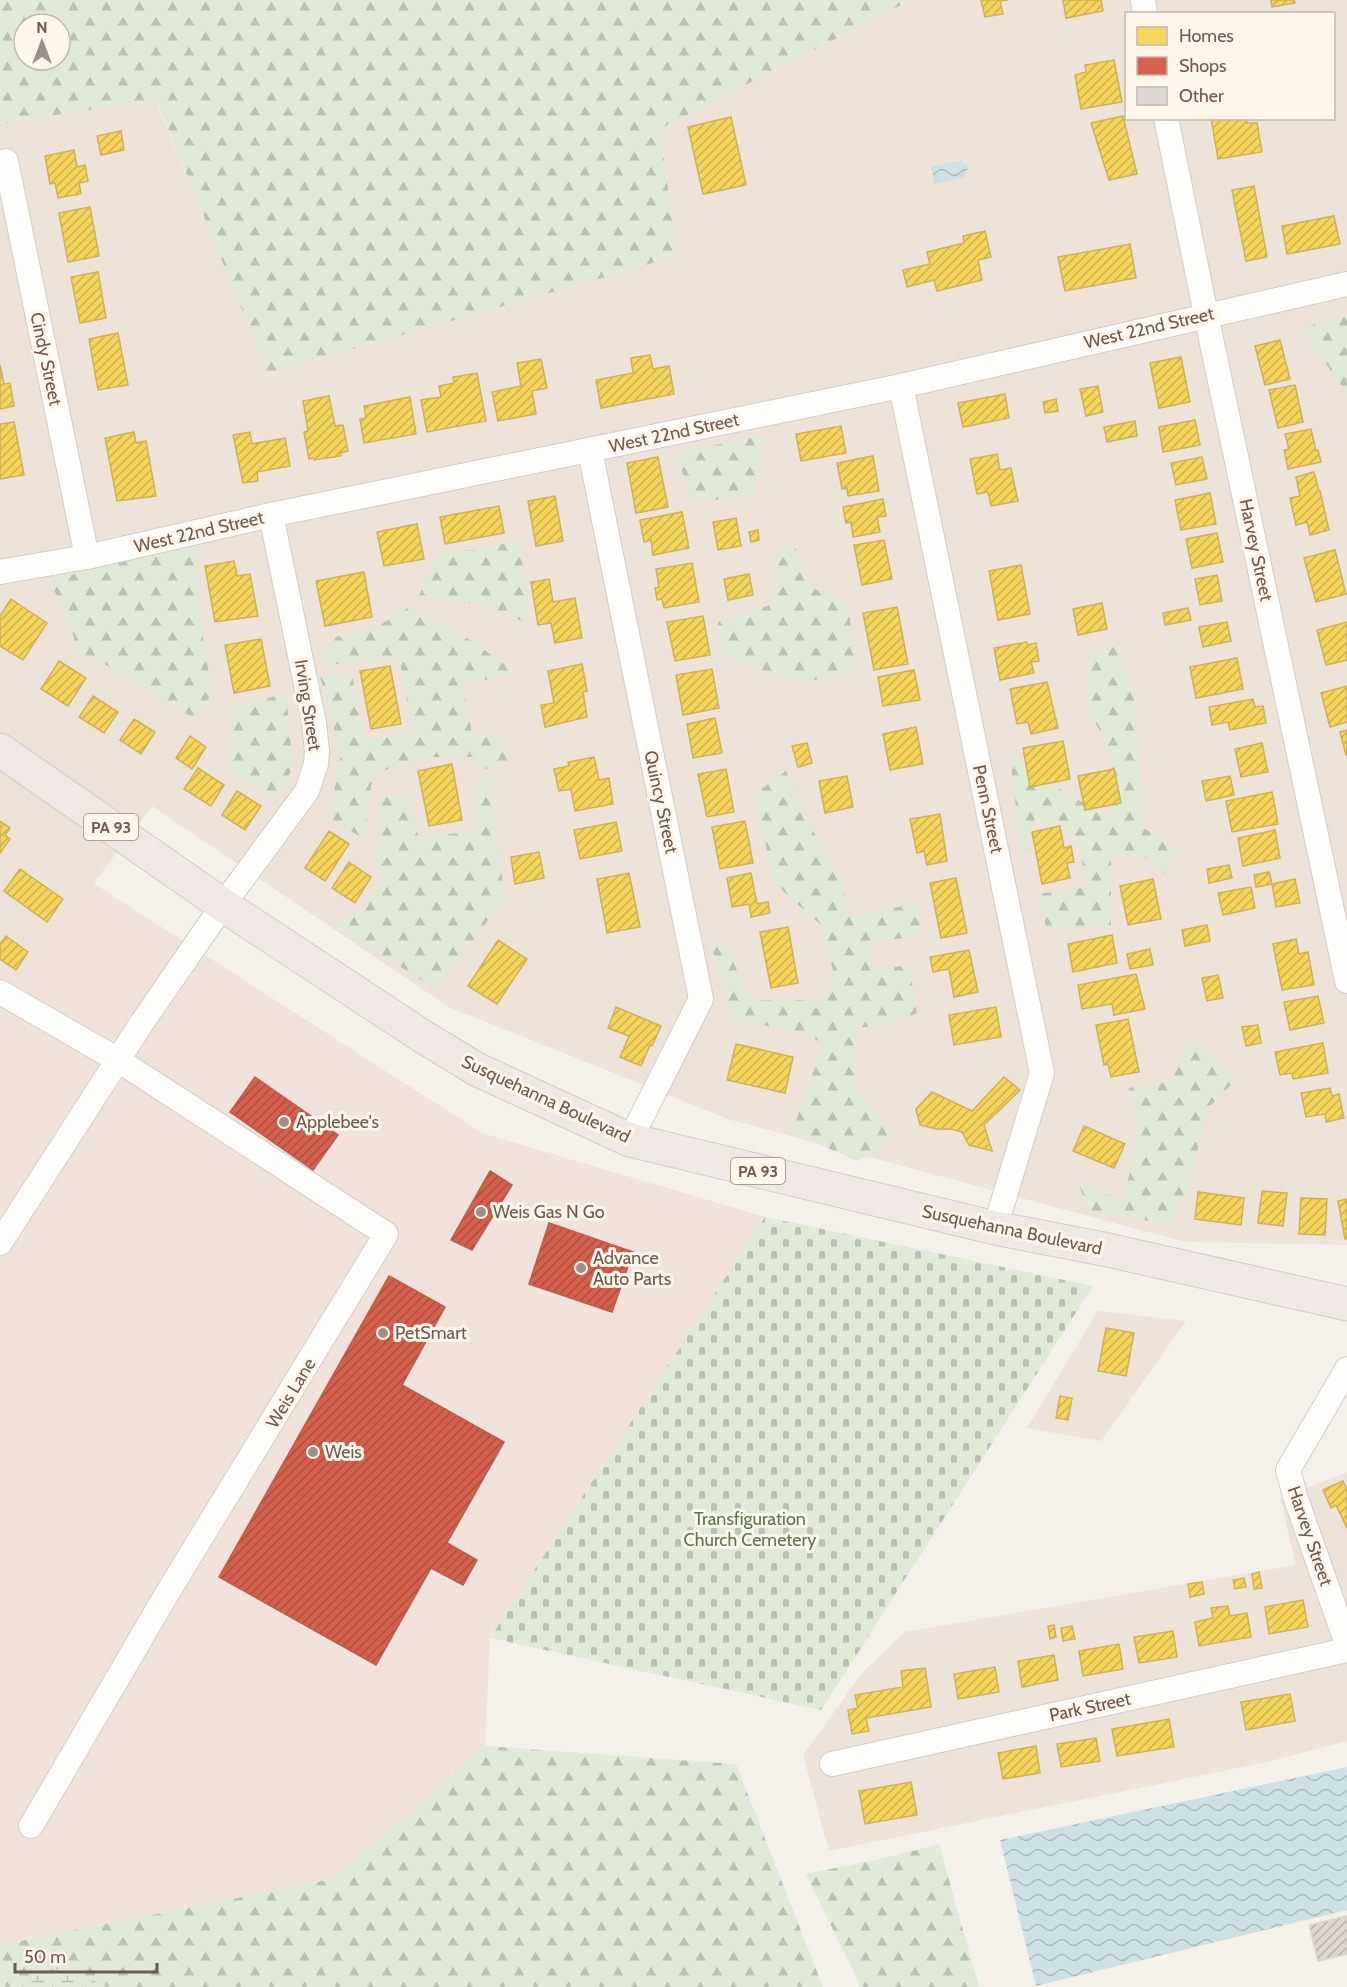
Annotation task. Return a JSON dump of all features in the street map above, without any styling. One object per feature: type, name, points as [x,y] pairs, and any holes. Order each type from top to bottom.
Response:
[{"type":"highway","name":"Susquehanna Boulevard","points":[[0,750],[223,905],[373,1005],[478,1070],[630,1140],[995,1228],[1108,1250],[1347,1304]]},
{"type":"street","name":"Harvey Street","points":[[1166,120],[1347,981]]},
{"type":"street","name":"Cindy Street","points":[[6,161],[87,556]]},
{"type":"street","name":"West 22nd Street","points":[[0,572],[87,556],[271,515],[901,386],[1347,284]]},
{"type":"street","name":"Penn Street","points":[[901,386],[1042,1072],[995,1228]]},
{"type":"street","name":"Quincy Street","points":[[590,451],[701,999],[630,1140]]},
{"type":"street","name":"Irving Street","points":[[223,905],[299,804],[307,791],[316,764],[314,723],[271,515]]},
{"type":"street","points":[[0,1243],[141,1024],[223,905]]},
{"type":"street","name":"Weis Lane","points":[[0,992],[118,1060],[386,1234],[168,1592],[31,1826]]},
{"type":"street","name":"Harvey Street","points":[[1347,1370],[1288,1470],[1347,1644]]},
{"type":"street","name":"Park Street","points":[[832,1764],[1347,1650]]},
{"type":"shaded area","points":[[911,0],[1347,0],[1347,1245],[1185,1242],[731,1120],[449,1007],[152,806],[20,980],[0,966],[0,124],[155,99],[269,373],[677,255],[660,129]]},
{"type":"shaded area","points":[[93,883],[482,1133],[765,1217],[490,1638],[485,1746],[333,1879],[0,1945],[0,966],[20,979]]},
{"type":"shaded area","points":[[1098,1311],[1186,1321],[1101,1441],[1027,1428]]},
{"type":"shaded area","points":[[1347,1472],[1347,1741],[1267,1762],[829,1851],[803,1755],[863,1672],[905,1632],[1296,1565],[1280,1499]]},
{"type":"green space","points":[[0,0],[911,0],[660,129],[677,255],[268,373],[156,99],[0,124]]},
{"type":"green space","points":[[1347,316],[1347,394],[1301,328]]},
{"type":"green space","points":[[764,435],[754,496],[691,502],[677,453]]},
{"type":"green space","points":[[519,539],[530,624],[479,604],[418,598],[438,553],[485,549]]},
{"type":"green space","points":[[196,543],[203,638],[212,692],[197,720],[106,665],[74,651],[74,637],[50,580]]},
{"type":"green space","points":[[794,545],[812,587],[848,606],[858,670],[805,682],[773,674],[722,655],[718,622],[776,603],[775,551]]},
{"type":"green space","points":[[409,607],[474,642],[516,673],[463,685],[472,733],[503,737],[508,763],[477,771],[473,757],[427,757],[376,773],[371,786],[364,839],[329,818],[341,755],[320,676],[352,674],[365,741],[413,731],[399,657],[321,666],[336,637],[377,627]]},
{"type":"green space","points":[[1115,647],[1133,690],[1142,827],[1179,849],[1165,875],[1147,858],[1111,855],[1111,925],[1047,929],[1037,894],[1087,887],[1077,837],[1035,818],[1023,862],[1009,751],[1066,794],[1112,817],[1111,754],[1086,704],[1091,650]]},
{"type":"green space","points":[[286,694],[293,766],[278,800],[228,771],[235,704]]},
{"type":"green space","points":[[787,770],[807,820],[842,882],[850,918],[916,903],[921,936],[867,942],[874,970],[909,965],[917,1013],[888,1025],[855,1028],[857,1092],[896,1136],[857,1161],[792,1132],[823,1044],[807,1034],[734,1020],[712,948],[726,944],[749,1000],[823,1000],[835,978],[821,925],[774,883],[755,794]]},
{"type":"green space","points":[[491,777],[495,828],[505,898],[436,989],[332,924],[361,911],[383,881],[375,854],[382,830],[379,797],[410,796],[418,836],[478,832],[477,780]]},
{"type":"green space","points":[[1186,1042],[1200,1043],[1236,1080],[1207,1109],[1191,1179],[1170,1225],[1088,1210],[1077,1178],[1123,1202],[1139,1132],[1129,1088],[1172,1081]]},
{"type":"green space","name":"Transfiguration Church Cemetery","points":[[765,1217],[1093,1286],[821,1710],[490,1638]]},
{"type":"green space","points":[[485,1746],[736,1764],[823,1987],[0,1987],[0,1945],[333,1879]]},
{"type":"green space","points":[[939,1844],[979,1987],[861,1987],[806,1874]]},
{"type":"green space","points":[[45,1968],[71,1970],[107,1987],[17,1987],[25,1979]]},
{"type":"water","points":[[962,160],[963,164],[967,164],[966,177],[935,184],[931,167]]},
{"type":"water","points":[[1347,1767],[1347,1910],[1036,1986],[1000,1840]]},
{"type":"building: Homes","points":[[981,0],[1008,0],[1000,1],[1003,14],[985,17]]},
{"type":"building: Homes","points":[[1063,0],[1101,0],[1103,11],[1066,18]]},
{"type":"building: Homes","points":[[1271,0],[1294,0],[1295,3],[1272,7]]},
{"type":"building: Homes","points":[[1114,60],[1122,102],[1081,109],[1075,75],[1086,72],[1085,65]]},
{"type":"building: Homes","points":[[1123,116],[1137,174],[1109,180],[1091,123]]},
{"type":"building: Homes","points":[[731,117],[746,185],[703,194],[688,127]]},
{"type":"building: Homes","points":[[1211,120],[1246,120],[1247,123],[1257,123],[1262,152],[1218,159]]},
{"type":"building: Homes","points":[[121,131],[124,150],[101,155],[97,136]]},
{"type":"building: Homes","points":[[74,150],[77,167],[85,165],[88,181],[79,183],[81,194],[58,198],[55,183],[50,184],[45,156]]},
{"type":"building: Homes","points":[[1254,186],[1267,257],[1246,261],[1232,190]]},
{"type":"building: Homes","points":[[90,207],[99,256],[68,262],[59,213]]},
{"type":"building: Homes","points":[[1334,216],[1340,244],[1287,254],[1282,226]]},
{"type":"building: Homes","points":[[985,231],[991,257],[978,260],[982,280],[937,291],[934,280],[907,287],[903,270],[930,264],[927,252],[964,243],[963,236]]},
{"type":"building: Homes","points":[[1130,244],[1136,278],[1065,291],[1058,257]]},
{"type":"building: Homes","points":[[98,272],[106,318],[80,323],[71,277]]},
{"type":"building: Homes","points":[[118,333],[128,385],[98,390],[89,339]]},
{"type":"building: Homes","points":[[1280,340],[1290,379],[1265,385],[1255,346]]},
{"type":"building: Homes","points":[[650,355],[653,369],[669,366],[674,394],[601,408],[596,380],[633,373],[631,358]]},
{"type":"building: Homes","points":[[1181,357],[1190,402],[1159,408],[1150,363]]},
{"type":"building: Homes","points":[[541,359],[547,388],[532,391],[536,414],[498,421],[492,392],[521,386],[517,363]]},
{"type":"building: Homes","points":[[0,365],[4,384],[10,383],[14,406],[1,409],[0,407]]},
{"type":"building: Homes","points":[[477,373],[486,421],[427,432],[421,400],[441,397],[439,386],[454,383],[453,377]]},
{"type":"building: Homes","points":[[1295,385],[1303,422],[1278,428],[1269,390]]},
{"type":"building: Homes","points":[[1098,386],[1103,412],[1086,416],[1080,389]]},
{"type":"building: Homes","points":[[1005,394],[1009,418],[963,427],[958,403]]},
{"type":"building: Homes","points":[[329,396],[335,426],[343,425],[348,451],[340,453],[341,456],[309,459],[304,432],[308,431],[303,401]]},
{"type":"building: Homes","points":[[410,397],[416,434],[364,443],[360,419],[366,418],[364,406]]},
{"type":"building: Homes","points":[[1056,399],[1058,411],[1045,413],[1043,402]]},
{"type":"building: Homes","points":[[1195,420],[1200,445],[1163,452],[1159,427]]},
{"type":"building: Homes","points":[[1135,421],[1137,436],[1107,442],[1104,427]]},
{"type":"building: Homes","points":[[14,422],[24,475],[0,479],[0,424]]},
{"type":"building: Homes","points":[[841,426],[846,453],[801,461],[796,434]]},
{"type":"building: Homes","points":[[1311,429],[1321,462],[1288,469],[1284,450],[1289,449],[1285,434]]},
{"type":"building: Homes","points":[[134,432],[136,443],[146,441],[156,496],[117,501],[105,438]]},
{"type":"building: Homes","points":[[250,432],[252,444],[285,438],[290,466],[257,472],[258,481],[243,483],[233,435]]},
{"type":"building: Homes","points":[[997,454],[1000,470],[1011,468],[1018,501],[991,506],[988,492],[977,494],[970,459]]},
{"type":"building: Homes","points":[[873,456],[879,491],[848,496],[847,488],[842,489],[837,463]]},
{"type":"building: Homes","points":[[658,457],[668,507],[636,513],[627,463]]},
{"type":"building: Homes","points":[[1202,457],[1207,479],[1176,485],[1171,463]]},
{"type":"building: Homes","points":[[1314,472],[1329,530],[1310,535],[1307,522],[1296,525],[1290,498],[1300,496],[1296,477]]},
{"type":"building: Homes","points":[[1210,493],[1216,524],[1181,530],[1175,500]]},
{"type":"building: Homes","points":[[555,496],[563,541],[536,546],[528,501]]},
{"type":"building: Homes","points":[[883,499],[886,516],[877,517],[880,532],[853,537],[851,522],[846,523],[843,507]]},
{"type":"building: Homes","points":[[499,506],[504,533],[445,544],[440,517]]},
{"type":"building: Homes","points":[[682,512],[689,548],[653,555],[651,540],[644,542],[640,520]]},
{"type":"building: Homes","points":[[736,518],[741,546],[718,550],[713,522]]},
{"type":"building: Homes","points":[[417,524],[424,559],[384,566],[377,532]]},
{"type":"building: Homes","points":[[758,530],[759,540],[751,542],[749,532]]},
{"type":"building: Homes","points":[[1217,533],[1223,562],[1192,568],[1186,539]]},
{"type":"building: Homes","points":[[884,540],[892,579],[862,585],[854,545]]},
{"type":"building: Homes","points":[[1335,550],[1346,594],[1316,602],[1304,558]]},
{"type":"building: Homes","points":[[234,561],[237,576],[250,574],[258,616],[215,622],[205,566]]},
{"type":"building: Homes","points":[[692,563],[699,602],[664,608],[662,599],[657,600],[655,588],[659,587],[656,569]]},
{"type":"building: Homes","points":[[1021,565],[1030,614],[998,620],[989,571]]},
{"type":"building: Homes","points":[[364,572],[372,617],[325,626],[316,581]]},
{"type":"building: Homes","points":[[749,574],[753,595],[728,600],[724,579]]},
{"type":"building: Homes","points":[[1217,575],[1222,601],[1200,605],[1195,579]]},
{"type":"building: Homes","points":[[549,579],[553,602],[575,598],[582,638],[555,643],[551,623],[538,625],[531,582]]},
{"type":"building: Homes","points":[[11,599],[47,623],[23,660],[0,646],[0,616]]},
{"type":"building: Homes","points":[[1102,603],[1107,629],[1078,635],[1073,609]]},
{"type":"building: Homes","points":[[897,607],[908,664],[874,670],[863,613]]},
{"type":"building: Homes","points":[[1188,608],[1191,620],[1165,625],[1163,613]]},
{"type":"building: Homes","points":[[703,616],[710,655],[675,661],[667,622]]},
{"type":"building: Homes","points":[[1227,622],[1231,641],[1203,647],[1199,627]]},
{"type":"building: Homes","points":[[1347,622],[1347,660],[1326,665],[1317,630]]},
{"type":"building: Homes","points":[[261,639],[270,686],[234,693],[225,645]]},
{"type":"building: Homes","points":[[1027,642],[1028,645],[1036,643],[1039,661],[1031,662],[1034,673],[1000,680],[994,648]]},
{"type":"building: Homes","points":[[1237,658],[1243,689],[1196,698],[1190,667]]},
{"type":"building: Homes","points":[[59,661],[86,678],[68,706],[41,689]]},
{"type":"building: Homes","points":[[582,664],[587,691],[583,692],[587,717],[545,727],[541,705],[554,703],[548,671]]},
{"type":"building: Homes","points":[[390,666],[401,724],[371,729],[360,671]]},
{"type":"building: Homes","points":[[712,669],[719,708],[683,715],[676,675]]},
{"type":"building: Homes","points":[[914,670],[920,700],[883,706],[878,677]]},
{"type":"building: Homes","points":[[1047,682],[1058,728],[1031,734],[1028,722],[1017,724],[1010,689]]},
{"type":"building: Homes","points":[[1347,686],[1347,722],[1330,727],[1321,693]]},
{"type":"building: Homes","points":[[93,696],[118,712],[104,733],[79,717]]},
{"type":"building: Homes","points":[[1253,699],[1255,707],[1263,706],[1266,723],[1230,730],[1228,722],[1212,725],[1209,707]]},
{"type":"building: Homes","points":[[715,718],[722,753],[693,758],[687,724]]},
{"type":"building: Homes","points":[[134,719],[155,732],[141,754],[120,740]]},
{"type":"building: Homes","points":[[916,727],[923,764],[890,770],[883,734]]},
{"type":"building: Homes","points":[[1347,730],[1347,755],[1346,755],[1340,732]]},
{"type":"building: Homes","points":[[190,736],[206,747],[192,769],[176,758]]},
{"type":"building: Homes","points":[[1063,741],[1070,779],[1030,787],[1023,748]]},
{"type":"building: Homes","points":[[807,743],[812,763],[798,767],[792,746]]},
{"type":"building: Homes","points":[[1262,743],[1268,772],[1241,777],[1235,749]]},
{"type":"building: Homes","points":[[594,757],[599,780],[609,778],[613,804],[575,811],[571,789],[559,791],[554,769],[569,766],[568,762]]},
{"type":"building: Homes","points":[[452,764],[462,820],[429,826],[418,771]]},
{"type":"building: Homes","points":[[198,768],[224,785],[211,806],[184,789]]},
{"type":"building: Homes","points":[[726,769],[734,812],[707,817],[698,774]]},
{"type":"building: Homes","points":[[1114,769],[1121,803],[1085,810],[1078,776]]},
{"type":"building: Homes","points":[[847,776],[853,807],[825,813],[819,781]]},
{"type":"building: Homes","points":[[1230,776],[1234,795],[1206,801],[1202,781]]},
{"type":"building: Homes","points":[[237,791],[261,806],[245,830],[222,815]]},
{"type":"building: Homes","points":[[1272,792],[1278,824],[1232,832],[1226,801]]},
{"type":"building: Homes","points":[[940,814],[947,861],[927,865],[924,851],[917,853],[910,819]]},
{"type":"building: Homes","points":[[0,821],[10,828],[5,835],[10,839],[0,853]]},
{"type":"building: Homes","points":[[745,821],[753,863],[720,869],[712,827]]},
{"type":"building: Homes","points":[[616,822],[622,851],[580,859],[574,830]]},
{"type":"building: Homes","points":[[1060,826],[1064,848],[1071,846],[1074,862],[1067,863],[1070,878],[1042,884],[1032,832]]},
{"type":"building: Homes","points":[[1275,830],[1280,858],[1243,866],[1238,838]]},
{"type":"building: Homes","points":[[329,831],[349,844],[325,881],[305,868]]},
{"type":"building: Homes","points":[[539,852],[544,878],[515,884],[511,857]]},
{"type":"building: Homes","points":[[349,862],[371,877],[355,903],[332,888]]},
{"type":"building: Homes","points":[[1229,865],[1232,878],[1209,883],[1207,869]]},
{"type":"building: Homes","points":[[20,869],[63,899],[47,922],[4,891]]},
{"type":"building: Homes","points":[[1269,872],[1272,884],[1256,887],[1254,875]]},
{"type":"building: Homes","points":[[629,873],[640,927],[607,933],[597,879]]},
{"type":"building: Homes","points":[[751,873],[757,904],[768,902],[770,913],[751,917],[749,904],[732,907],[727,878]]},
{"type":"building: Homes","points":[[956,878],[967,933],[941,938],[930,883]]},
{"type":"building: Homes","points":[[1153,879],[1161,919],[1128,925],[1120,886]]},
{"type":"building: Homes","points":[[1295,879],[1300,903],[1276,907],[1272,884]]},
{"type":"building: Homes","points":[[1251,887],[1255,908],[1223,915],[1218,893]]},
{"type":"building: Homes","points":[[1207,925],[1210,941],[1185,946],[1182,930]]},
{"type":"building: Homes","points":[[788,927],[798,983],[771,988],[760,932]]},
{"type":"building: Homes","points":[[1112,935],[1117,963],[1073,972],[1068,944]]},
{"type":"building: Homes","points":[[6,936],[28,952],[16,970],[0,959],[0,944]]},
{"type":"building: Homes","points":[[1296,939],[1299,954],[1308,952],[1314,985],[1282,990],[1273,944]]},
{"type":"building: Homes","points":[[498,940],[527,959],[497,1004],[468,986]]},
{"type":"building: Homes","points":[[1150,949],[1153,965],[1130,969],[1127,954]]},
{"type":"building: Homes","points":[[969,950],[978,992],[954,997],[949,969],[933,972],[930,957]]},
{"type":"building: Homes","points":[[1136,974],[1145,1009],[1114,1015],[1112,1004],[1082,1009],[1078,985]]},
{"type":"building: Homes","points":[[1218,975],[1223,998],[1207,1001],[1202,978]]},
{"type":"building: Homes","points":[[1318,996],[1324,1023],[1290,1030],[1284,1002]]},
{"type":"building: Homes","points":[[616,1007],[661,1026],[641,1066],[620,1057],[629,1036],[608,1028]]},
{"type":"building: Homes","points":[[996,1007],[1001,1037],[954,1045],[949,1015]]},
{"type":"building: Homes","points":[[1128,1019],[1139,1072],[1111,1077],[1108,1064],[1104,1065],[1096,1025]]},
{"type":"building: Homes","points":[[1258,1025],[1261,1043],[1246,1046],[1242,1027]]},
{"type":"building: Homes","points":[[1323,1043],[1328,1073],[1293,1079],[1292,1073],[1280,1075],[1275,1052]]},
{"type":"building: Homes","points":[[736,1044],[793,1057],[785,1093],[727,1080]]},
{"type":"building: Homes","points":[[1004,1077],[1020,1090],[984,1125],[992,1151],[969,1145],[962,1132],[920,1125],[916,1109],[932,1092],[972,1111]]},
{"type":"building: Homes","points":[[1330,1088],[1332,1096],[1339,1094],[1344,1118],[1326,1122],[1325,1114],[1306,1117],[1301,1093]]},
{"type":"building: Homes","points":[[1084,1126],[1125,1144],[1114,1168],[1073,1151]]},
{"type":"building: Homes","points":[[1262,1191],[1287,1193],[1283,1226],[1258,1223]]},
{"type":"building: Homes","points":[[1198,1192],[1244,1198],[1241,1225],[1195,1219]]},
{"type":"building: Homes","points":[[1301,1198],[1327,1199],[1325,1235],[1299,1234]]},
{"type":"building: Homes","points":[[1347,1199],[1347,1239],[1345,1239],[1338,1201]]},
{"type":"building: Homes","points":[[1106,1328],[1134,1333],[1126,1376],[1098,1371]]},
{"type":"building: Homes","points":[[1060,1396],[1072,1398],[1068,1420],[1056,1418]]},
{"type":"building: Homes","points":[[1343,1481],[1347,1490],[1347,1528],[1336,1505],[1331,1508],[1323,1490]]},
{"type":"building: Homes","points":[[1259,1572],[1262,1588],[1254,1589],[1252,1574]]},
{"type":"building: Homes","points":[[1244,1578],[1246,1587],[1235,1589],[1233,1580]]},
{"type":"building: Homes","points":[[1202,1582],[1204,1594],[1190,1597],[1188,1584]]},
{"type":"building: Homes","points":[[1303,1600],[1308,1627],[1269,1634],[1265,1607]]},
{"type":"building: Homes","points":[[1228,1606],[1230,1616],[1247,1613],[1251,1637],[1199,1646],[1195,1622],[1213,1618],[1211,1608]]},
{"type":"building: Homes","points":[[1054,1625],[1056,1637],[1050,1639],[1048,1626]]},
{"type":"building: Homes","points":[[1072,1626],[1075,1639],[1063,1641],[1061,1628]]},
{"type":"building: Homes","points":[[1173,1631],[1177,1657],[1139,1663],[1134,1637]]},
{"type":"building: Homes","points":[[1119,1644],[1123,1669],[1083,1676],[1079,1651]]},
{"type":"building: Homes","points":[[1054,1655],[1058,1680],[1022,1687],[1018,1661]]},
{"type":"building: Homes","points":[[995,1667],[999,1692],[958,1699],[954,1674]]},
{"type":"building: Homes","points":[[925,1668],[931,1707],[866,1718],[869,1731],[852,1734],[848,1710],[858,1708],[855,1695],[903,1687],[901,1671]]},
{"type":"building: Homes","points":[[1290,1694],[1295,1721],[1246,1730],[1241,1702]]},
{"type":"building: Homes","points":[[1169,1719],[1174,1747],[1117,1756],[1112,1729]]},
{"type":"building: Homes","points":[[1096,1738],[1100,1761],[1061,1767],[1057,1744]]},
{"type":"building: Homes","points":[[1036,1746],[1040,1773],[1003,1779],[998,1753]]},
{"type":"building: Homes","points":[[911,1782],[917,1815],[865,1824],[859,1791]]},
{"type":"building: Shops","points":[[255,1077],[338,1135],[313,1170],[230,1112]]},
{"type":"building: Shops","name":"Weis Gas N Go","points":[[490,1171],[512,1185],[472,1250],[451,1240]]},
{"type":"building: Shops","name":"Advance Auto Parts","points":[[549,1223],[633,1252],[612,1312],[529,1284]]},
{"type":"building: Shops","points":[[389,1276],[445,1307],[402,1385],[504,1442],[447,1543],[477,1560],[463,1585],[431,1568],[376,1665],[219,1577]]},
{"type":"building: Other","points":[[1347,1916],[1347,1954],[1318,1961],[1309,1925]]},
{"type":"place","name":"Applebee's","points":[[284,1122]]},
{"type":"place","name":"Weis Gas N Go","points":[[481,1212]]},
{"type":"place","name":"Advance Auto Parts","points":[[581,1268]]},
{"type":"place","name":"PetSmart","points":[[383,1333]]},
{"type":"place","name":"Weis","points":[[313,1452]]}]
